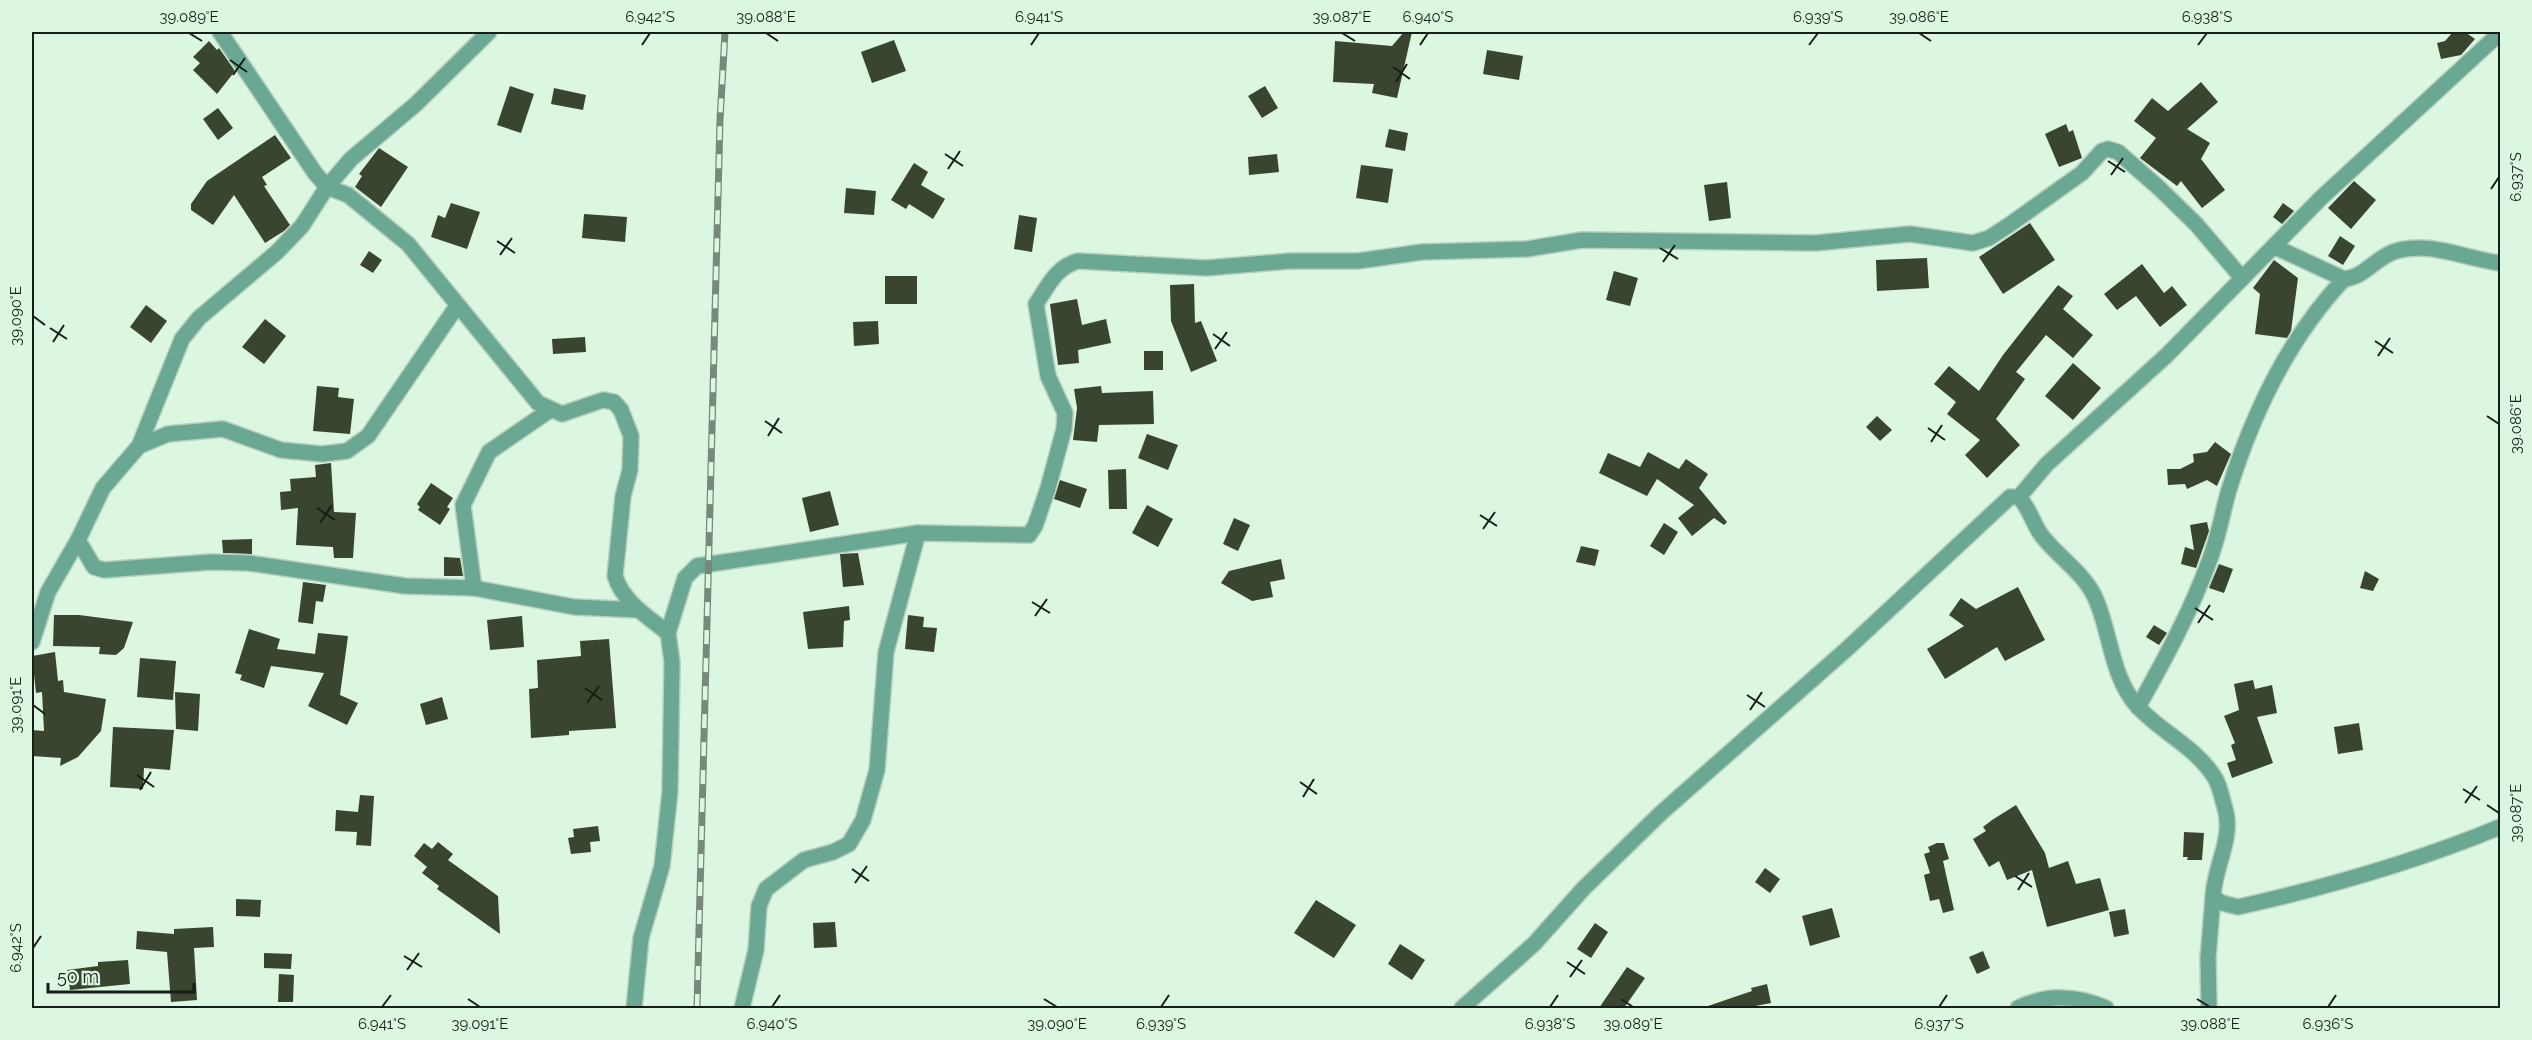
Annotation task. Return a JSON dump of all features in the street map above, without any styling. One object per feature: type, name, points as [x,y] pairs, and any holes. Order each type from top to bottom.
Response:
[{"type":"street","points":[[220,32],[315,173],[327,187],[348,195],[408,244],[538,403],[562,414],[603,400],[614,402],[621,410],[631,436],[630,470],[623,496],[615,576],[618,587],[639,610],[669,633]]},
{"type":"street","points":[[32,642],[48,592],[78,540],[103,488],[139,446],[182,339],[199,318],[294,235],[327,187],[365,145],[416,104],[489,32]]},
{"type":"street","points":[[2019,497],[2046,464],[2167,355],[2275,247],[2320,198],[2500,33]]},
{"type":"street","points":[[634,1008],[641,938],[663,866],[670,791],[672,662],[669,633],[685,578],[697,566],[918,532],[1029,535],[1035,526],[1064,429],[1065,413],[1048,376],[1036,304],[1056,273],[1065,264],[1078,261],[1206,268],[1290,261],[1358,261],[1422,252],[1527,249],[1582,240],[1815,243],[1910,234],[1973,243],[1989,238],[2009,225],[2082,174],[2102,151],[2108,149],[2118,153],[2158,187],[2196,224],[2242,278]]},
{"type":"street","points":[[2275,247],[2344,279],[2354,278],[2383,256],[2411,247],[2451,252],[2500,263]]},
{"type":"street","points":[[2138,707],[2165,659],[2202,580],[2215,545],[2228,492],[2259,406],[2290,349],[2316,309],[2344,279]]},
{"type":"street","points":[[139,446],[168,434],[223,429],[281,450],[322,454],[347,451],[368,436],[457,306]]},
{"type":"street","points":[[474,588],[463,505],[489,452],[550,410]]},
{"type":"street","points":[[1462,1008],[1534,945],[1583,889],[1661,813],[1848,648],[1982,520],[2010,497],[2019,497]]},
{"type":"street","points":[[2019,497],[2042,536],[2077,572],[2097,601],[2114,663],[2138,707],[2194,753],[2216,779],[2226,812],[2226,844],[2213,877],[2208,958],[2209,1008]]},
{"type":"street","points":[[742,1008],[756,950],[759,906],[765,889],[804,860],[833,852],[849,844],[863,820],[877,770],[886,652],[918,532]]},
{"type":"street","points":[[78,540],[94,567],[104,570],[210,562],[249,563],[405,586],[474,588],[574,607],[639,610]]},
{"type":"street","points":[[2213,897],[2222,903],[2238,907],[2257,903],[2368,875],[2443,850],[2500,827]]},
{"type":"street","points":[[2018,1008],[2036,1001],[2066,998],[2094,1003],[2106,1008]]},
{"type":"building","points":[[1404,32],[1412,32],[1397,98],[1372,93],[1374,84],[1333,82],[1335,41],[1392,46]]},
{"type":"building","points":[[2453,32],[2465,32],[2475,39],[2461,55],[2441,59],[2437,43],[2445,41]]},
{"type":"building","points":[[894,40],[906,71],[872,83],[861,52]]},
{"type":"building","points":[[209,41],[217,50],[219,48],[235,71],[217,94],[193,70],[200,63],[193,57]]},
{"type":"building","points":[[1487,50],[1523,56],[1519,80],[1483,74]]},
{"type":"building","points":[[2201,82],[2218,102],[2187,129],[2210,143],[2201,159],[2225,190],[2202,208],[2181,181],[2177,186],[2140,158],[2156,138],[2134,121],[2152,98],[2168,111]]},
{"type":"building","points":[[510,86],[534,94],[521,133],[497,125]]},
{"type":"building","points":[[1265,86],[1278,108],[1262,118],[1248,96]]},
{"type":"building","points":[[554,88],[586,95],[583,110],[551,104]]},
{"type":"building","points":[[218,108],[233,128],[218,140],[203,119]]},
{"type":"building","points":[[2066,124],[2069,132],[2073,130],[2082,158],[2059,167],[2045,134]]},
{"type":"building","points":[[1389,129],[1408,133],[1405,151],[1385,147]]},
{"type":"building","points":[[275,135],[291,158],[262,177],[267,185],[264,186],[290,225],[284,231],[265,243],[234,195],[213,225],[191,210],[191,204],[207,181]]},
{"type":"building","points":[[379,148],[408,167],[381,207],[355,187],[362,176],[359,174]]},
{"type":"building","points":[[1277,154],[1279,172],[1249,175],[1248,157]]},
{"type":"building","points":[[914,163],[928,172],[921,185],[945,199],[933,219],[909,204],[906,209],[891,200]]},
{"type":"building","points":[[1361,165],[1393,169],[1388,203],[1356,198]]},
{"type":"building","points":[[2354,181],[2376,200],[2351,229],[2328,208]]},
{"type":"building","points":[[1727,182],[1731,218],[1709,221],[1704,185]]},
{"type":"building","points":[[846,188],[876,191],[874,215],[844,213]]},
{"type":"building","points":[[451,203],[480,212],[467,249],[431,237],[438,215],[445,218]]},
{"type":"building","points":[[2283,203],[2294,211],[2282,224],[2273,217]]},
{"type":"building","points":[[584,214],[627,217],[625,242],[582,238]]},
{"type":"building","points":[[1019,215],[1037,218],[1032,252],[1014,249]]},
{"type":"building","points":[[2030,223],[2055,260],[2003,294],[1979,257]]},
{"type":"building","points":[[2340,236],[2355,246],[2343,265],[2328,256]]},
{"type":"building","points":[[369,251],[382,260],[373,273],[360,265]]},
{"type":"building","points":[[1927,258],[1929,288],[1877,291],[1876,260]]},
{"type":"building","points":[[2274,260],[2298,278],[2291,331],[2287,338],[2255,334],[2260,294],[2253,288]]},
{"type":"building","points":[[2142,264],[2164,293],[2172,286],[2187,305],[2160,327],[2136,296],[2117,310],[2104,294]]},
{"type":"building","points":[[1614,271],[1638,278],[1630,306],[1606,300]]},
{"type":"building","points":[[885,276],[917,276],[917,304],[885,304]]},
{"type":"building","points":[[1194,284],[1195,323],[1201,321],[1217,361],[1191,372],[1171,321],[1170,285]]},
{"type":"building","points":[[2058,285],[2073,296],[2063,309],[2093,335],[2073,358],[2046,335],[2016,372],[2025,379],[1996,419],[2020,445],[1987,478],[1965,455],[1980,440],[1947,414],[1956,402],[1934,384],[1949,366],[1979,391],[2003,355]]},
{"type":"building","points":[[1077,299],[1082,325],[1106,319],[1111,343],[1078,350],[1079,363],[1058,365],[1050,304]]},
{"type":"building","points":[[146,305],[167,321],[151,343],[130,327]]},
{"type":"building","points":[[265,319],[286,336],[264,364],[242,347]]},
{"type":"building","points":[[878,321],[879,344],[854,346],[853,322]]},
{"type":"building","points":[[585,337],[586,352],[553,354],[552,339]]},
{"type":"building","points":[[1144,351],[1163,351],[1163,370],[1144,370]]},
{"type":"building","points":[[2073,363],[2101,388],[2073,420],[2045,396]]},
{"type":"building","points":[[317,386],[339,388],[338,397],[354,399],[350,434],[313,431]]},
{"type":"building","points":[[1101,386],[1102,393],[1153,391],[1154,424],[1099,425],[1097,442],[1073,440],[1077,408],[1074,389]]},
{"type":"building","points":[[1877,416],[1892,430],[1880,441],[1866,427]]},
{"type":"building","points":[[1147,434],[1178,445],[1168,470],[1138,458]]},
{"type":"building","points":[[2215,442],[2231,454],[2217,486],[2207,480],[2187,489],[2185,484],[2168,485],[2167,469],[2180,469],[2194,462],[2193,454],[2207,452]]},
{"type":"building","points":[[1648,452],[1679,469],[1686,459],[1708,474],[1699,488],[1727,522],[1724,525],[1714,518],[1692,536],[1678,518],[1694,505],[1657,479],[1647,496],[1599,473],[1608,453],[1640,467]]},
{"type":"building","points":[[331,463],[334,512],[356,513],[353,558],[334,558],[333,547],[296,545],[298,508],[281,510],[280,492],[291,491],[290,479],[316,477],[315,465]]},
{"type":"building","points":[[1126,469],[1127,509],[1109,509],[1108,470]]},
{"type":"building","points":[[1060,480],[1087,489],[1080,508],[1054,499]]},
{"type":"building","points":[[431,483],[453,498],[447,507],[450,509],[440,525],[418,510],[420,507],[417,504]]},
{"type":"building","points":[[830,491],[839,525],[810,532],[802,498]]},
{"type":"building","points":[[1147,505],[1173,519],[1158,547],[1132,533]]},
{"type":"building","points":[[1234,518],[1250,525],[1238,551],[1223,544]]},
{"type":"building","points":[[2207,522],[2209,531],[2196,568],[2181,564],[2185,547],[2194,550],[2190,525]]},
{"type":"building","points":[[1664,523],[1678,532],[1664,555],[1650,546]]},
{"type":"building","points":[[252,539],[252,554],[223,553],[222,540]]},
{"type":"building","points":[[1581,546],[1599,550],[1595,566],[1576,562]]},
{"type":"building","points":[[858,553],[864,585],[843,587],[840,554]]},
{"type":"building","points":[[444,557],[460,558],[463,576],[444,576]]},
{"type":"building","points":[[1281,559],[1285,579],[1270,582],[1273,597],[1252,601],[1221,583],[1229,571]]},
{"type":"building","points":[[2219,564],[2233,569],[2224,593],[2209,588]]},
{"type":"building","points":[[2365,571],[2379,579],[2373,591],[2360,588]]},
{"type":"building","points":[[303,582],[326,585],[323,602],[316,601],[313,624],[298,622]]},
{"type":"building","points":[[2018,587],[2045,640],[2005,661],[1997,647],[1945,679],[1927,649],[1964,626],[1949,615],[1961,598],[1976,609]]},
{"type":"building","points":[[849,606],[850,620],[844,621],[843,647],[808,649],[803,612]]},
{"type":"building","points":[[54,615],[79,615],[133,622],[124,648],[116,655],[99,654],[100,647],[53,646]]},
{"type":"building","points":[[908,615],[924,617],[923,627],[937,628],[934,652],[905,649]]},
{"type":"building","points":[[522,616],[524,647],[490,650],[487,620]]},
{"type":"building","points":[[2154,625],[2167,633],[2159,645],[2146,637]]},
{"type":"building","points":[[249,629],[280,639],[277,649],[315,654],[318,633],[348,636],[340,695],[358,703],[347,725],[308,706],[324,673],[271,666],[264,688],[240,680],[242,675],[235,673]]},
{"type":"building","points":[[609,639],[616,728],[569,731],[569,735],[531,738],[529,689],[538,688],[537,660],[581,656],[580,641]]},
{"type":"building","points":[[55,652],[58,681],[63,680],[64,692],[106,699],[101,731],[78,757],[60,766],[61,758],[32,756],[32,730],[44,731],[42,692],[36,693],[32,656]]},
{"type":"building","points":[[140,658],[176,661],[173,700],[137,697]]},
{"type":"building","points":[[2253,680],[2255,689],[2272,685],[2277,713],[2257,717],[2273,763],[2232,778],[2227,763],[2236,760],[2231,745],[2235,743],[2224,716],[2239,710],[2234,684]]},
{"type":"building","points":[[175,692],[200,694],[198,731],[176,729]]},
{"type":"building","points":[[442,697],[448,719],[426,725],[420,704]]},
{"type":"building","points":[[2359,723],[2363,750],[2338,754],[2334,727]]},
{"type":"building","points":[[113,727],[174,730],[170,770],[144,768],[143,789],[110,787]]},
{"type":"building","points":[[360,795],[374,796],[371,846],[356,845],[357,832],[335,831],[336,810],[358,812]]},
{"type":"building","points":[[2016,805],[2045,853],[2049,868],[2068,861],[2076,884],[2100,878],[2109,910],[2047,927],[2032,870],[2007,880],[1999,861],[1989,867],[1973,839],[1986,831],[1983,827]]},
{"type":"building","points":[[598,826],[600,841],[590,842],[591,852],[571,854],[568,838],[574,837],[573,829]]},
{"type":"building","points":[[2184,832],[2204,833],[2202,860],[2187,860],[2188,857],[2183,857]]},
{"type":"building","points":[[438,842],[453,854],[448,860],[498,896],[500,934],[437,889],[439,886],[422,873],[427,867],[414,856],[424,843],[432,849]]},
{"type":"building","points":[[1944,843],[1949,859],[1943,861],[1954,910],[1943,913],[1939,899],[1930,901],[1924,875],[1930,873],[1924,854],[1930,852],[1928,847]]},
{"type":"building","points":[[1765,868],[1780,879],[1770,893],[1755,882]]},
{"type":"building","points":[[236,899],[261,900],[260,917],[236,916]]},
{"type":"building","points":[[1316,900],[1356,925],[1334,958],[1294,933]]},
{"type":"building","points":[[1832,908],[1840,937],[1810,946],[1802,916]]},
{"type":"building","points":[[2125,909],[2129,934],[2114,937],[2109,912]]},
{"type":"building","points":[[835,922],[837,947],[814,948],[813,923]]},
{"type":"building","points":[[1595,923],[1608,932],[1591,958],[1577,949]]},
{"type":"building","points":[[213,927],[214,947],[194,948],[197,1000],[171,1002],[167,952],[136,949],[137,931],[174,934],[174,929]]},
{"type":"building","points":[[1400,944],[1425,960],[1412,980],[1388,964]]},
{"type":"building","points":[[1983,951],[1990,968],[1977,974],[1969,957]]},
{"type":"building","points":[[264,953],[292,954],[291,969],[264,968]]},
{"type":"building","points":[[128,960],[130,984],[70,990],[67,970],[98,966],[98,962]]},
{"type":"building","points":[[1627,967],[1645,978],[1624,1008],[1599,1008]]},
{"type":"building","points":[[279,974],[294,975],[293,1002],[278,1002]]},
{"type":"building","points":[[1767,984],[1771,1003],[1745,1008],[1708,1008],[1708,1006],[1752,991],[1751,988]]},
{"type":"railway","points":[[697,1008],[720,120],[725,32]]}]
